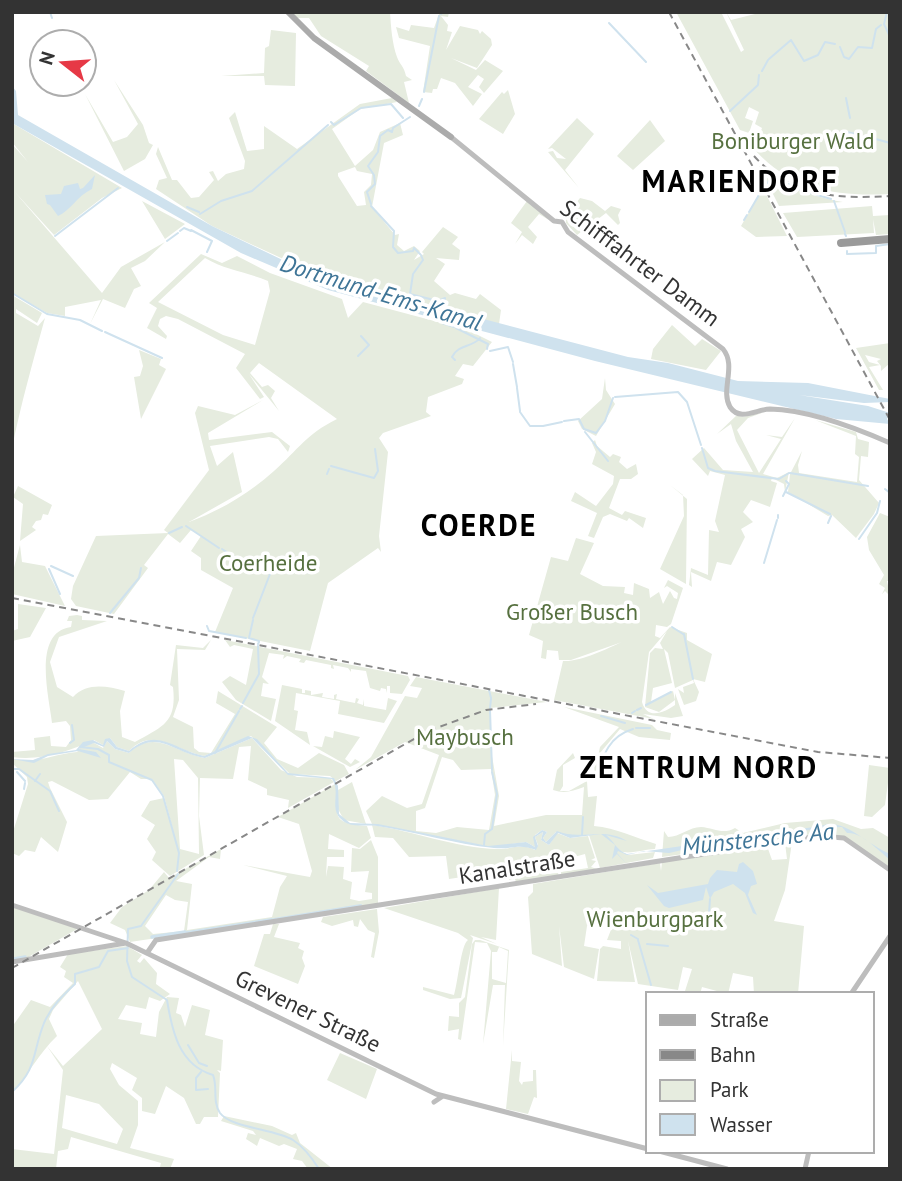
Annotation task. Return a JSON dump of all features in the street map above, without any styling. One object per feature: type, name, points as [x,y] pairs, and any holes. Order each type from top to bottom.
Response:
[{"type":"highway","points":[[841,243],[890,239]]},
{"type":"main road","name":"Schifffahrter Damm","points":[[286,12],[309,34],[451,137],[554,221],[562,222],[571,234],[631,282],[723,348],[729,360],[730,406],[740,414],[780,410],[850,427],[890,443]]},
{"type":"main road","name":"Kanalstraße","points":[[147,953],[156,940],[819,836],[844,838],[890,870]]},
{"type":"main road","name":"Grevener Straße","points":[[12,905],[128,944],[443,1096],[646,1147]]},
{"type":"main road","points":[[854,992],[890,938]]},
{"type":"main road","points":[[12,962],[128,944]]},
{"type":"main road","name":"Grevener Straße","points":[[165,962],[436,1093],[646,1146]]},
{"type":"main road","points":[[433,1102],[443,1096]]},
{"type":"main road","points":[[667,1153],[727,1169]]},
{"type":"main road","points":[[676,1153],[736,1169]]},
{"type":"green space","points":[[390,12],[397,57],[406,76],[412,80],[404,82],[409,103],[366,71],[369,66],[321,36],[309,18],[297,18],[293,13]]},
{"type":"green space","points":[[436,12],[449,12],[448,17],[441,16],[448,25],[447,31],[452,32],[446,50],[460,26],[478,30],[480,34],[482,31],[491,39],[492,45],[477,68],[451,58],[476,70],[485,60],[503,71],[484,93],[479,87],[484,79],[478,75],[468,87],[482,94],[473,106],[455,83],[441,78],[437,89],[433,89],[432,93],[423,92],[430,46],[399,38],[396,27],[409,31],[411,25],[434,28],[439,14]]},
{"type":"green space","name":"Boniburger Wald","points":[[676,12],[721,12],[741,52],[744,50],[726,12],[731,20],[763,12],[890,12],[890,194],[852,194],[816,188],[783,174],[768,163],[754,149],[762,128],[755,124],[759,112],[749,107],[745,118],[753,121],[749,133],[740,130]]},
{"type":"green space","points":[[271,30],[296,33],[295,86],[265,85],[264,76],[221,76],[264,73],[265,48],[269,46]]},
{"type":"green space","points":[[114,80],[143,125],[149,143],[153,145],[145,159],[124,171],[87,98],[113,142],[127,137],[138,124]]},
{"type":"green space","points":[[508,90],[515,114],[503,134],[479,119],[502,92],[504,94]]},
{"type":"green space","points":[[392,98],[397,102],[360,109],[332,129],[355,166],[373,150],[380,132],[400,123],[403,135],[384,143],[372,207],[395,235],[399,234],[397,245],[404,251],[414,246],[420,251],[414,260],[424,254],[422,252],[443,227],[458,237],[452,244],[460,250],[459,260],[436,258],[445,264],[434,281],[450,295],[455,293],[476,299],[480,294],[501,310],[499,324],[307,270],[212,226],[156,189],[159,180],[167,178],[156,154],[158,147],[172,180],[177,180],[191,198],[199,197],[214,180],[209,172],[213,171],[218,181],[226,174],[244,169],[245,161],[229,118],[235,112],[247,151],[264,149],[264,126],[297,149],[360,104]],"holes":[[[355,167],[357,171],[372,174],[371,185],[364,192],[366,205],[357,206],[338,176],[338,173]]]},
{"type":"green space","points":[[577,118],[594,134],[565,170],[579,188],[548,152],[553,151],[557,158],[566,159],[552,148],[548,149]]},
{"type":"green space","points":[[650,120],[665,141],[633,170],[617,156]]},
{"type":"green space","points":[[12,123],[122,188],[102,198],[54,235],[14,191],[102,293],[121,267],[165,242],[145,261],[131,268],[141,286],[134,289],[125,308],[103,299],[90,324],[101,300],[65,307],[65,316],[47,313],[12,293],[12,144],[28,162],[12,142]]},
{"type":"green space","points":[[759,166],[799,189],[843,202],[779,206]]},
{"type":"green space","points":[[763,188],[787,236],[756,237],[741,226]]},
{"type":"green space","points":[[580,198],[592,201],[605,211],[611,206],[621,209],[618,215],[620,223],[618,225],[606,213],[577,235],[566,223],[566,216]]},
{"type":"green space","points":[[142,201],[185,224],[165,239]]},
{"type":"green space","points":[[527,201],[549,220],[539,214],[528,227],[537,237],[533,244],[522,235],[515,244],[522,232],[511,223]]},
{"type":"green space","points":[[872,206],[873,216],[890,215],[890,234],[876,235],[873,219],[874,233],[797,237],[783,213]]},
{"type":"green space","name":"Coerheide","points":[[201,254],[222,263],[237,256],[270,273],[342,299],[348,318],[363,302],[468,330],[492,342],[473,366],[463,364],[455,376],[464,379],[462,384],[428,397],[426,412],[431,416],[383,433],[379,438],[388,452],[379,536],[381,552],[378,548],[328,583],[310,651],[215,632],[233,588],[201,570],[201,558],[191,551],[201,536],[191,530],[180,543],[168,534],[144,565],[148,568],[114,614],[76,606],[71,599],[73,586],[96,536],[168,533],[164,530],[209,470],[195,413],[198,406],[235,415],[263,400],[208,433],[209,440],[272,432],[290,446],[288,452],[278,439],[269,437],[210,446],[217,466],[233,452],[242,492],[189,522],[244,494],[274,471],[310,437],[337,419],[259,363],[250,373],[262,387],[268,385],[275,391],[271,398],[279,411],[249,374],[264,397],[260,399],[236,368],[245,354],[178,319],[166,316],[160,319],[158,326],[167,336],[166,339],[147,328],[157,308],[149,303]],"holes":[[[205,258],[268,281],[270,291],[255,345],[223,335],[158,302]]]},
{"type":"green space","points":[[12,295],[42,313],[37,323],[16,309],[16,313],[38,326],[45,318],[12,448]]},
{"type":"green space","points":[[672,325],[695,346],[702,339],[721,351],[706,370],[651,359],[653,349]]},
{"type":"green space","points":[[890,343],[890,363],[881,371],[881,366],[877,361],[881,359],[865,355],[869,362],[880,365],[869,367],[883,390],[879,390],[856,348]]},
{"type":"green space","points":[[139,350],[161,359],[159,365],[166,369],[141,419],[134,377],[140,376],[143,366]]},
{"type":"green space","points":[[605,378],[606,390],[615,404],[596,436],[582,429],[578,421],[602,399]]},
{"type":"green space","points":[[765,412],[748,418],[737,430],[759,473],[781,439],[766,435],[782,437],[795,418],[763,474],[777,478],[789,472],[785,492],[784,484],[772,478],[771,481],[777,483],[770,507],[751,500],[743,512],[753,522],[741,529],[745,537],[731,565],[717,562],[711,581],[691,572],[692,587],[689,585],[691,568],[708,575],[709,530],[719,532],[715,521],[725,475],[710,471],[708,476],[692,459],[704,448],[723,470],[753,472],[736,441],[731,424],[717,434],[737,415],[743,417]]},
{"type":"green space","points":[[815,420],[856,432],[858,439],[869,442],[868,457],[861,456],[859,480],[879,503],[856,538],[832,515],[828,516],[788,492],[790,474],[802,451],[799,473],[857,482],[859,457],[855,454],[856,436]]},
{"type":"green space","points":[[595,440],[597,446],[610,457],[613,454],[621,457],[619,462],[627,469],[636,464],[638,474],[631,479],[620,479],[609,508],[622,515],[625,511],[646,518],[643,528],[629,518],[627,521],[610,514],[603,517],[594,538],[588,536],[597,513],[571,501],[575,492],[596,506],[613,484],[614,476],[592,464],[596,452],[592,443]]},
{"type":"green space","points":[[18,486],[52,505],[48,515],[43,514],[41,520],[36,521],[32,527],[36,530],[20,541],[23,504],[13,497]]},
{"type":"green space","points":[[683,496],[687,499],[686,584],[660,569],[684,516]]},
{"type":"green space","points":[[880,513],[890,517],[890,581],[887,581],[890,596],[885,591],[882,594],[885,588],[879,584],[884,575],[869,550],[867,537]]},
{"type":"green space","name":"Großer Busch","points":[[576,538],[594,543],[580,574],[603,586],[625,587],[624,593],[633,595],[634,583],[649,589],[650,598],[659,592],[663,604],[670,591],[677,599],[678,593],[667,586],[664,588],[668,580],[683,588],[671,624],[667,627],[656,625],[655,636],[660,638],[670,627],[687,633],[687,640],[712,654],[705,682],[693,679],[699,692],[696,701],[684,705],[678,689],[684,693],[683,687],[694,683],[693,680],[675,688],[668,653],[664,649],[672,683],[653,688],[651,702],[673,691],[683,716],[671,718],[643,714],[654,719],[554,700],[563,661],[570,661],[585,657],[622,642],[571,660],[559,660],[558,651],[547,650],[546,659],[541,658],[543,641],[529,635],[551,557],[568,561]],"holes":[[[667,631],[660,643],[663,649],[655,648],[650,653],[645,707],[659,712],[675,700],[675,705],[666,710],[656,713],[644,708],[642,702],[649,652]]]},
{"type":"green space","points":[[20,545],[22,562],[45,566],[65,606],[12,594],[12,575]]},
{"type":"green space","points":[[18,604],[46,608],[30,637],[12,641],[12,631],[18,629]]},
{"type":"green space","points":[[69,616],[82,616],[82,620],[107,621],[59,637],[50,662],[57,687],[73,697],[91,687],[125,691],[120,711],[122,737],[135,742],[160,727],[170,716],[174,699],[173,687],[170,685],[176,645],[203,648],[211,640],[205,650],[177,649],[179,700],[173,717],[193,727],[194,748],[199,752],[211,753],[235,714],[216,703],[218,691],[277,727],[264,743],[277,759],[298,768],[319,753],[344,765],[349,774],[336,781],[330,776],[290,774],[251,736],[204,756],[156,740],[138,744],[129,751],[117,747],[110,738],[103,745],[94,740],[45,756],[12,757],[12,752],[35,750],[34,738],[50,736],[51,746],[66,747],[71,740],[70,726],[66,721],[52,723],[46,667],[51,640],[59,631],[71,627],[72,621],[67,621]]},
{"type":"green space","points":[[225,640],[408,676],[410,680],[402,694],[390,693],[390,686],[387,686],[387,693],[386,689],[381,688],[380,691],[370,688],[366,671],[351,669],[351,672],[348,668],[333,665],[334,669],[331,665],[306,660],[304,663],[299,662],[301,659],[287,656],[283,659],[284,655],[269,653],[262,677],[269,684],[263,683],[261,696],[276,699],[271,721],[236,700],[222,682],[230,676],[246,685],[253,649],[234,645],[230,647]]},
{"type":"green space","name":"Maybusch","points":[[416,677],[547,702],[490,708],[492,756],[499,796],[494,826],[546,815],[582,815],[584,787],[572,791],[565,792],[553,790],[557,770],[573,753],[575,758],[563,765],[563,786],[560,791],[569,791],[587,781],[588,797],[597,796],[594,826],[656,844],[655,849],[619,851],[628,855],[655,852],[653,858],[600,868],[589,835],[599,834],[571,836],[556,832],[546,842],[543,838],[547,832],[542,830],[535,835],[535,847],[526,842],[491,847],[372,824],[366,811],[382,796],[407,808],[422,804],[439,755],[405,742],[355,770],[371,757],[405,696],[417,698],[422,688],[410,686]],"holes":[[[442,757],[453,760],[461,770],[491,769],[495,795],[489,830],[457,827],[436,833],[416,831],[416,811],[425,808]]]},
{"type":"green space","points":[[282,685],[302,689],[302,693],[305,693],[305,690],[311,691],[311,695],[323,693],[322,697],[334,699],[337,694],[336,699],[355,703],[356,698],[359,699],[357,703],[363,705],[364,699],[364,706],[386,710],[388,698],[397,701],[384,723],[338,714],[340,701],[296,693],[294,710],[298,711],[295,730],[307,732],[310,745],[275,721]]},
{"type":"green space","points":[[564,707],[652,725],[657,730],[671,733],[670,740],[639,737],[620,729],[600,753],[595,776],[594,764],[589,760],[597,761],[600,747],[619,727]]},
{"type":"green space","points":[[334,731],[360,737],[345,759],[351,764],[355,759],[360,762],[350,767],[313,746],[322,747],[325,736],[333,738]]},
{"type":"green space","points":[[252,738],[281,770],[297,777],[330,778],[334,782],[288,808],[289,800],[267,795],[267,789],[248,780],[251,746],[239,747],[233,779],[200,778],[199,816],[204,855],[170,876],[152,860],[156,852],[147,839],[155,825],[141,816],[150,801],[164,798],[176,841],[164,796],[152,779],[141,779],[130,772],[108,799],[89,800],[52,781],[48,782],[50,788],[67,822],[58,852],[41,837],[35,852],[25,850],[19,856],[12,853],[12,835],[28,784],[27,777],[12,763],[14,759],[38,760],[77,752],[83,745],[94,743],[103,748],[107,741],[115,749],[129,753],[138,746],[157,742],[205,758]],"holes":[[[174,759],[183,760],[198,778],[199,854],[180,849]]]},
{"type":"green space","points":[[869,765],[890,768],[885,805],[872,817],[864,816]]},
{"type":"green space","points":[[352,782],[366,824],[344,820],[338,809],[338,790]]},
{"type":"green space","points":[[335,784],[340,819],[367,826],[371,838],[359,848],[329,834],[328,849],[344,850],[344,857],[327,857],[326,877],[328,866],[344,867],[343,879],[352,882],[350,899],[372,899],[372,893],[365,892],[369,871],[351,872],[352,848],[360,849],[371,840],[378,857],[378,905],[130,942],[125,930],[110,923],[122,907],[149,890],[164,872],[169,878],[221,849],[220,859],[209,857],[176,881],[192,884],[187,930],[272,917],[280,887],[287,876],[243,865],[310,877],[312,871],[299,824],[278,817]],"holes":[[[166,895],[188,902],[184,931],[153,934],[145,926]]]},
{"type":"green space","points":[[833,819],[861,829],[873,828],[890,838],[890,867],[844,837],[830,834],[662,857],[664,831],[668,837],[701,827],[722,831],[735,828],[743,833],[785,823]]},
{"type":"green space","points":[[372,825],[466,846],[498,849],[521,847],[535,850],[538,845],[535,837],[543,832],[541,840],[549,845],[557,833],[570,838],[588,836],[595,858],[591,860],[596,861],[591,867],[597,869],[561,875],[561,872],[588,868],[585,854],[563,860],[561,852],[546,862],[546,874],[558,873],[559,876],[516,882],[515,879],[509,880],[508,870],[502,870],[496,864],[497,868],[483,870],[482,874],[449,879],[446,856],[409,857],[393,838],[375,837]]},
{"type":"green space","name":"Wienburgpark","points":[[792,842],[785,890],[774,921],[804,926],[798,992],[754,992],[753,977],[733,973],[728,992],[702,987],[701,992],[685,991],[692,969],[683,967],[678,990],[638,984],[628,941],[635,982],[597,981],[600,949],[603,946],[621,949],[621,941],[607,940],[614,922],[611,911],[600,910],[597,927],[587,926],[584,946],[599,949],[594,979],[564,967],[559,926],[562,966],[532,954],[528,897],[533,892],[533,884],[660,863],[661,871],[662,862],[767,846],[772,860],[787,859],[785,843]]},
{"type":"green space","points":[[499,888],[496,940],[481,937],[497,944],[470,935],[473,938],[461,998],[450,999],[423,990],[423,987],[454,995],[468,940],[458,933],[384,908]]},
{"type":"green space","points":[[12,906],[79,928],[25,959],[12,961]]},
{"type":"green space","points":[[377,909],[379,932],[374,958],[371,957],[375,933],[368,930],[360,919],[358,927],[354,926],[353,920],[332,926],[321,922],[323,917]]},
{"type":"green space","points":[[273,924],[279,924],[274,937],[300,943],[298,948],[304,951],[302,958],[305,966],[298,984],[254,966],[264,934],[270,934]]},
{"type":"green space","points":[[475,940],[480,940],[509,950],[503,1046],[505,985],[493,985],[483,1044],[491,951],[487,943],[475,942],[461,1040],[458,1039],[459,1029],[448,1031],[449,1016],[459,1017],[459,1003],[465,997],[472,944]],"holes":[[[499,947],[508,951],[506,983],[492,979],[492,952],[497,952]]]},
{"type":"green space","points":[[127,946],[142,955],[137,961],[140,963],[144,958],[157,973],[156,984],[170,994],[160,1001],[149,997],[146,1009],[126,1005],[118,1019],[142,1023],[140,1034],[156,1037],[159,1012],[167,997],[179,998],[176,1013],[181,1015],[185,1027],[192,1005],[210,1010],[205,1035],[223,1040],[221,1071],[217,1070],[220,1073],[218,1117],[204,1117],[200,1124],[196,1124],[184,1098],[166,1086],[155,1114],[142,1111],[142,1098],[132,1090],[137,1078],[112,1063],[110,1069],[119,1085],[138,1101],[138,1125],[130,1148],[174,1159],[170,1169],[160,1167],[161,1163],[71,1137],[68,1149],[58,1151],[56,1169],[12,1169],[12,1149],[54,1154],[63,1070],[47,1046],[12,1093],[12,1027],[31,1000],[50,1007],[73,983],[64,977],[66,971],[60,967],[68,954]],"holes":[[[78,981],[102,1029],[63,1066],[47,1046],[57,1036],[49,1019],[53,1010]],[[66,1095],[99,1104],[123,1129],[117,1144],[62,1128]]]},
{"type":"green space","points":[[512,1050],[512,1061],[521,1062],[519,1081],[522,1085],[523,1082],[533,1081],[533,1070],[536,1070],[537,1098],[534,1097],[528,1114],[506,1109]]},
{"type":"green space","points":[[340,1053],[377,1069],[366,1099],[327,1080]]},
{"type":"green space","points":[[224,1116],[272,1126],[292,1135],[296,1133],[300,1143],[333,1169],[308,1169],[302,1161],[293,1159],[297,1149],[284,1144],[279,1146],[260,1138],[257,1146],[246,1139],[248,1133],[256,1135],[253,1131],[221,1121]]},
{"type":"water","name":"Dortmund-Ems-Kanal","points":[[12,86],[16,91],[18,115],[212,226],[291,264],[347,283],[628,357],[668,363],[738,381],[808,383],[890,399],[890,402],[864,403],[799,395],[868,406],[890,413],[887,419],[890,424],[836,419],[595,361],[328,290],[241,253],[12,123]]},
{"type":"water","points":[[95,175],[92,189],[63,213],[58,216],[47,204],[45,195],[61,194],[64,186],[78,183],[80,189],[83,188]]},
{"type":"water","points":[[248,736],[257,739],[288,773],[334,778],[338,786],[339,814],[350,823],[378,824],[488,846],[526,842],[535,847],[533,837],[542,830],[547,832],[543,838],[546,842],[557,831],[574,835],[601,834],[570,838],[558,833],[549,845],[541,840],[543,832],[535,837],[538,846],[536,850],[524,847],[479,846],[392,829],[349,824],[338,815],[336,810],[336,789],[332,779],[288,775],[252,738],[205,758],[158,742],[140,746],[129,753],[115,749],[107,741],[104,747],[94,743],[79,749],[96,752],[101,758],[78,751],[48,756],[34,763],[12,759],[33,760],[48,754],[76,750],[83,742],[93,740],[103,745],[105,739],[110,738],[117,747],[129,751],[148,740],[157,740],[204,756]]},
{"type":"water","points":[[834,824],[843,827],[852,831],[862,838],[847,833],[842,827],[835,827],[771,835],[738,843],[708,844],[669,853],[646,851],[696,844],[696,836],[701,834],[706,836],[698,839],[698,844],[701,845],[733,839],[736,842],[741,837],[814,827],[816,829]]},
{"type":"water","points":[[601,834],[618,837],[627,841],[606,835],[627,854],[638,852],[627,855],[618,851],[626,863],[617,854],[612,859],[615,845]]},
{"type":"water","points":[[870,843],[890,854],[890,860],[876,847]]},
{"type":"water","points":[[743,862],[753,871],[757,884],[751,886],[748,895],[757,915],[753,913],[745,893],[733,884],[714,892],[710,899],[706,887],[703,900],[669,908],[664,906],[647,885],[658,893],[708,884],[717,870],[737,872],[739,864]]},
{"type":"waterway","points":[[50,12],[52,18]]},
{"type":"waterway","points":[[887,12],[884,24],[890,37]]},
{"type":"waterway","points":[[424,92],[439,16]]},
{"type":"waterway","points":[[609,23],[646,62]]},
{"type":"waterway","points":[[840,47],[844,57],[849,59],[858,47],[872,48],[876,29],[881,25]]},
{"type":"waterway","points":[[769,59],[791,40],[804,61],[818,55],[825,42],[835,44]]},
{"type":"waterway","points":[[762,71],[768,60]]},
{"type":"waterway","points":[[730,111],[758,85],[759,75]]},
{"type":"waterway","points":[[846,98],[850,118]]},
{"type":"waterway","points":[[419,106],[422,99]]},
{"type":"waterway","points":[[331,122],[334,125],[361,108],[391,104],[403,118]]},
{"type":"waterway","points":[[371,204],[367,192],[375,184],[374,175],[368,166],[378,152],[380,136],[388,130],[392,132],[393,128],[410,117]]},
{"type":"waterway","points":[[200,214],[221,201],[252,191],[328,125]]},
{"type":"waterway","points":[[842,131],[860,135]]},
{"type":"waterway","points":[[865,136],[890,143]]},
{"type":"waterway","points":[[767,184],[773,175],[797,189],[831,199]]},
{"type":"waterway","points":[[823,181],[829,191]]},
{"type":"waterway","points":[[55,236],[118,188]]},
{"type":"waterway","points":[[749,212],[763,188]]},
{"type":"waterway","points":[[834,201],[845,232]]},
{"type":"waterway","points":[[371,206],[394,231],[393,247],[398,253],[413,251],[414,248],[420,254]]},
{"type":"waterway","points":[[187,207],[199,212]]},
{"type":"waterway","points":[[744,220],[747,215]]},
{"type":"waterway","points":[[180,231],[184,228],[191,231]]},
{"type":"waterway","points":[[191,230],[212,241],[207,252]]},
{"type":"waterway","points":[[167,241],[178,233]]},
{"type":"waterway","points":[[847,251],[847,254],[876,253],[876,246],[890,244]]},
{"type":"waterway","name":"Dortmund-Ems-Kanal","points":[[421,255],[423,260],[413,274],[410,294],[438,301],[445,298],[445,306]]},
{"type":"waterway","points":[[12,293],[47,314],[80,320],[102,331]]},
{"type":"waterway","name":"Dortmund-Ems-Kanal","points":[[442,323],[454,327]]},
{"type":"waterway","name":"Dortmund-Ems-Kanal","points":[[456,328],[488,344],[487,349]]},
{"type":"waterway","points":[[105,332],[162,358]]},
{"type":"waterway","points":[[358,356],[369,345],[361,336]]},
{"type":"waterway","name":"Dortmund-Ems-Kanal","points":[[452,357],[458,350],[480,338]]},
{"type":"waterway","points":[[490,351],[508,347],[513,362]]},
{"type":"waterway","points":[[513,364],[517,387]]},
{"type":"waterway","points":[[517,388],[520,411]]},
{"type":"waterway","points":[[615,397],[678,392],[687,402],[701,445]]},
{"type":"waterway","points":[[564,421],[579,419],[584,429],[596,433],[605,421],[613,398]]},
{"type":"waterway","points":[[520,412],[530,426]]},
{"type":"waterway","points":[[543,426],[562,422]]},
{"type":"waterway","points":[[531,426],[542,426]]},
{"type":"waterway","points":[[585,432],[608,461]]},
{"type":"waterway","points":[[702,448],[708,468],[715,471],[779,479],[789,473]]},
{"type":"waterway","points":[[331,466],[374,478],[378,471],[375,449]]},
{"type":"waterway","points":[[327,474],[329,469]]},
{"type":"waterway","points":[[790,473],[868,486]]},
{"type":"waterway","points":[[783,496],[789,484],[786,481]]},
{"type":"waterway","points":[[885,489],[890,493]]},
{"type":"waterway","points":[[786,492],[830,514]]},
{"type":"waterway","points":[[859,539],[877,513],[880,501]]},
{"type":"waterway","points":[[828,523],[831,516]]},
{"type":"waterway","points":[[764,563],[777,520]]},
{"type":"waterway","points":[[186,526],[219,548]]},
{"type":"waterway","points":[[169,533],[182,527]]},
{"type":"waterway","points":[[222,549],[247,565],[267,572]]},
{"type":"waterway","points":[[253,618],[275,561],[310,573],[313,562]]},
{"type":"waterway","points":[[51,566],[73,576]]},
{"type":"waterway","points":[[110,613],[139,578],[141,568]]},
{"type":"waterway","points":[[49,569],[60,594]]},
{"type":"waterway","points":[[253,620],[249,638],[259,641]]},
{"type":"waterway","points":[[207,626],[209,631],[246,638]]},
{"type":"waterway","points":[[672,627],[683,634]]},
{"type":"waterway","points":[[684,634],[693,679]]},
{"type":"waterway","points":[[243,703],[259,674],[258,646]]},
{"type":"waterway","points":[[489,690],[491,698]]},
{"type":"waterway","points":[[646,705],[671,692]]},
{"type":"waterway","points":[[490,708],[491,699]]},
{"type":"waterway","points":[[637,710],[641,708]]},
{"type":"waterway","points":[[490,710],[492,770]]},
{"type":"waterway","points":[[215,753],[239,711]]},
{"type":"waterway","points":[[601,716],[625,723]]},
{"type":"waterway","points":[[70,743],[74,740],[72,725]]},
{"type":"waterway","points":[[636,728],[650,728]]},
{"type":"waterway","points":[[599,777],[608,747],[618,736],[633,729]]},
{"type":"waterway","points":[[80,747],[98,749],[109,755],[109,762],[152,780],[163,796],[179,853],[177,871]]},
{"type":"waterway","points":[[14,769],[19,769],[50,791],[59,811]]},
{"type":"waterway","points":[[17,772],[25,781]]},
{"type":"waterway","points":[[484,845],[485,834],[492,829],[497,794],[492,772]]},
{"type":"waterway","points":[[35,781],[40,774]]},
{"type":"waterway","points":[[24,789],[25,783]]},
{"type":"waterway","points":[[582,835],[583,817]]},
{"type":"waterway","points":[[178,874],[141,926],[128,929],[127,961],[132,977],[167,1000],[175,1035],[185,1055],[201,1070],[213,1075],[216,1104],[220,1113],[234,1122],[293,1140],[308,1153],[319,1169]]},
{"type":"waterway","points":[[708,929],[710,899]]},
{"type":"waterway","points":[[274,919],[361,905]]},
{"type":"waterway","points":[[187,932],[272,919]]},
{"type":"waterway","points":[[152,937],[185,932]]},
{"type":"waterway","points":[[631,935],[638,939]]},
{"type":"waterway","points":[[638,940],[651,985]]},
{"type":"waterway","points":[[647,944],[668,946]]},
{"type":"waterway","points":[[12,1092],[30,1068],[50,1012],[75,984],[75,974],[99,967],[108,951],[128,948]]},
{"type":"waterway","points":[[14,959],[25,957]]},
{"type":"waterway","points":[[188,1045],[199,1063],[207,1066]]},
{"type":"waterway","points":[[201,1072],[196,1078],[196,1090],[208,1089]]},
{"type":"railway","points":[[669,12],[890,420]]},
{"type":"railway","points":[[754,156],[768,170],[800,187],[852,197],[890,196]]},
{"type":"railway","points":[[12,598],[818,752],[890,758]]},
{"type":"railway","points":[[12,968],[428,731],[486,710],[536,704]]},
{"type":"district","name":"MARIENDORF","points":[[740,182]]},
{"type":"district","name":"COERDE","points":[[479,526]]},
{"type":"district","name":"ZENTRUM NORD","points":[[699,768]]},
{"type":"water label","name":"Münstersche Aa","points":[[758,839]]}]
